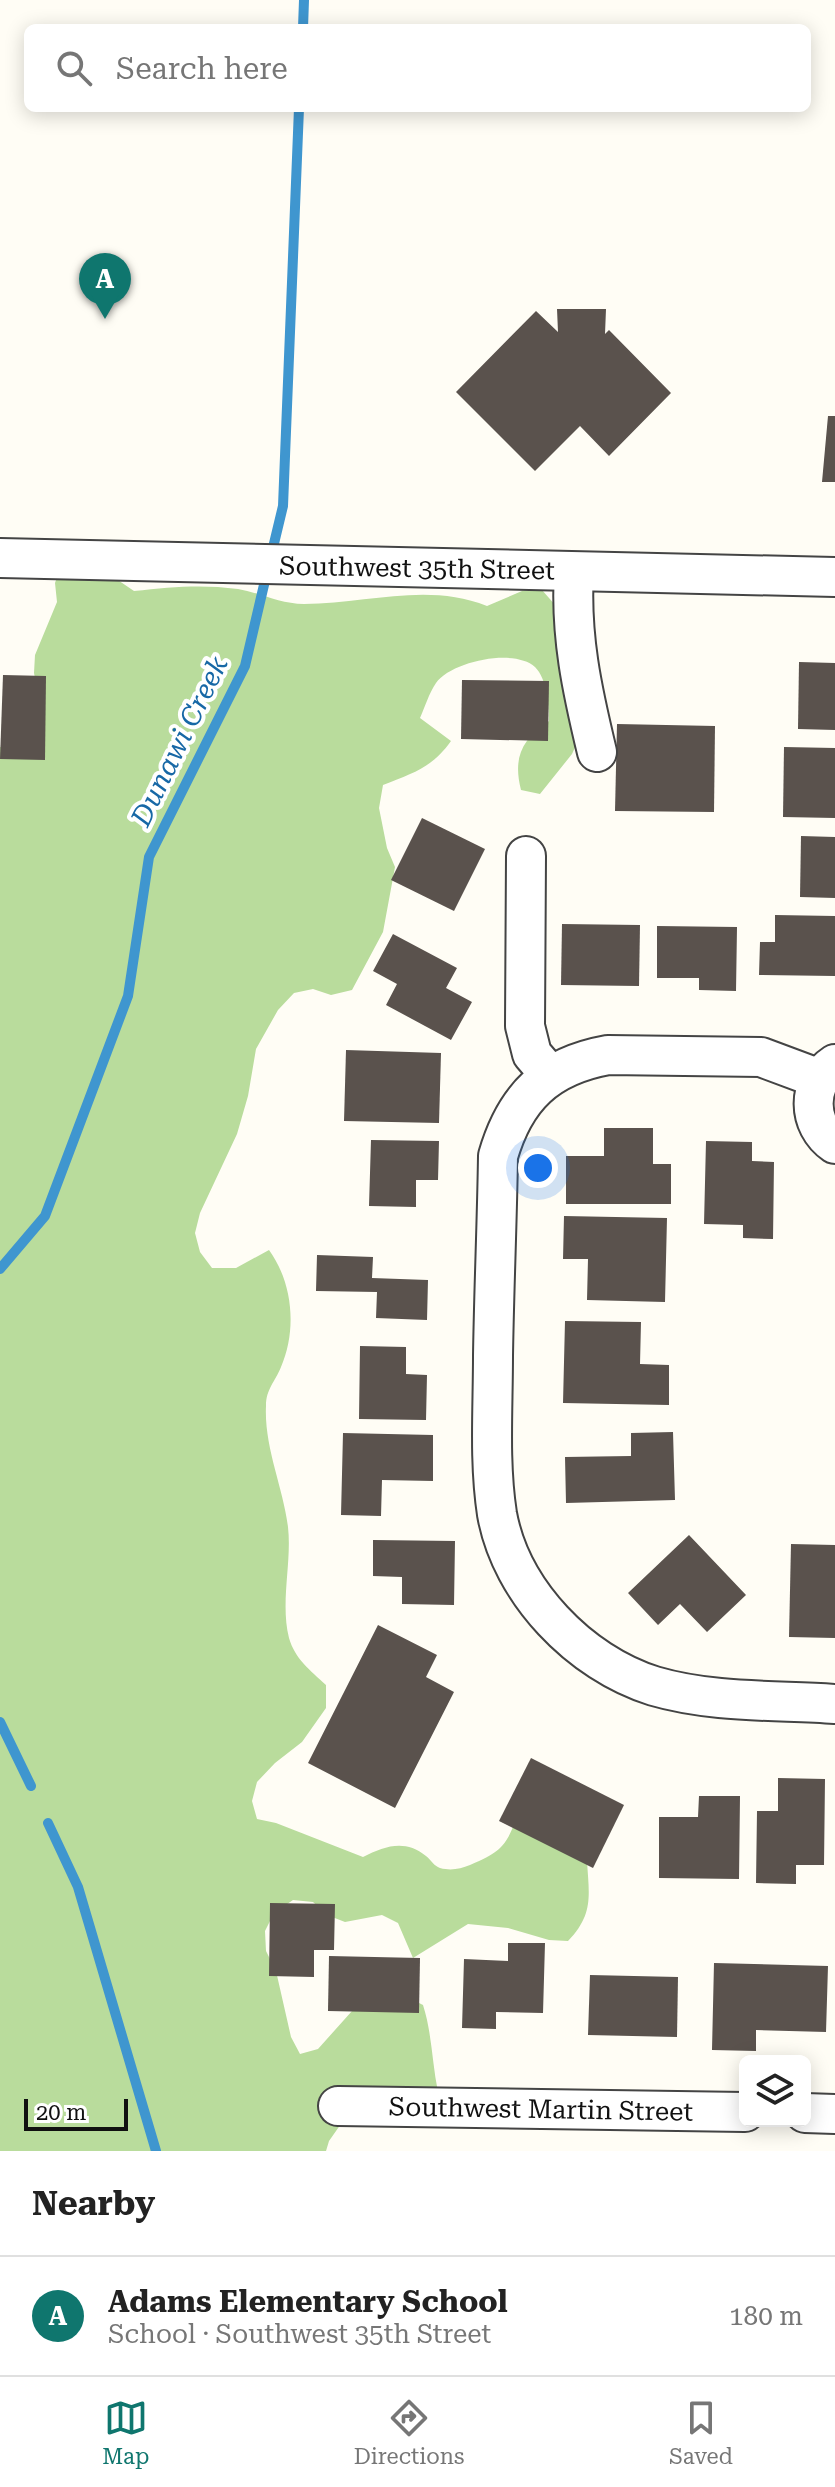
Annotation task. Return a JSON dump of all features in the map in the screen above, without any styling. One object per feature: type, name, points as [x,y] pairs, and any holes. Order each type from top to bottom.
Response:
[{"type":"street","name":"Southwest 35th Street","points":[[0,558],[832,578]]},
{"type":"street","points":[[574,572],[572,614],[583,693],[597,752]]},
{"type":"street","points":[[526,856],[525,1026],[532,1054],[550,1075]]},
{"type":"street","points":[[835,1144],[818,1126],[813,1110],[814,1094],[828,1071],[761,1057],[608,1055],[584,1060],[550,1075],[531,1091],[504,1132],[498,1156],[492,1465],[498,1517],[508,1550],[533,1596],[562,1632],[604,1663],[652,1685],[704,1696],[835,1704]]},
{"type":"street","name":"Southwest Martin Street","points":[[338,2106],[739,2112]]},
{"type":"street","points":[[811,2113],[835,2114]]},
{"type":"green space","points":[[61,565],[103,570],[134,591],[224,587],[304,604],[419,595],[464,599],[487,606],[522,591],[542,590],[556,606],[582,732],[572,754],[540,794],[521,790],[518,768],[522,751],[532,735],[549,721],[545,685],[539,672],[526,661],[499,658],[469,663],[444,675],[436,683],[420,718],[451,741],[429,764],[383,785],[379,808],[387,848],[395,867],[383,932],[352,990],[331,995],[313,989],[294,993],[278,1010],[256,1049],[248,1096],[237,1134],[200,1213],[195,1233],[200,1252],[212,1268],[236,1268],[269,1250],[283,1277],[290,1307],[286,1353],[268,1395],[266,1421],[288,1527],[286,1611],[289,1638],[299,1658],[326,1685],[326,1708],[302,1742],[257,1782],[252,1801],[257,1819],[276,1823],[363,1857],[387,1847],[410,1847],[438,1867],[452,1869],[470,1865],[500,1848],[510,1834],[522,1802],[587,1861],[589,1894],[586,1913],[568,1941],[549,1940],[508,1928],[468,1924],[413,1958],[398,1923],[382,1915],[345,1922],[327,1915],[313,1902],[293,1900],[274,1913],[265,1931],[266,1951],[276,1971],[291,2037],[300,2054],[318,2049],[352,2011],[407,1997],[423,2005],[426,2016],[438,2092],[343,2121],[326,2151],[0,2151],[0,747],[34,746],[45,731],[34,673],[35,655],[57,602],[55,583]]},
{"type":"building","points":[[557,309],[606,309],[605,334],[609,330],[671,393],[609,456],[580,426],[535,471],[456,392],[536,311],[558,332]]},
{"type":"building","points":[[828,416],[835,416],[835,482],[822,482]]},
{"type":"building","points":[[799,662],[835,663],[835,730],[798,729]]},
{"type":"building","points":[[3,675],[46,676],[45,760],[0,759]]},
{"type":"building","points":[[462,680],[549,681],[548,741],[461,739]]},
{"type":"building","points":[[617,724],[715,726],[714,812],[615,811]]},
{"type":"building","points":[[784,747],[835,748],[835,818],[783,817]]},
{"type":"building","points":[[422,818],[485,849],[454,911],[391,880]]},
{"type":"building","points":[[801,836],[835,837],[835,898],[800,897]]},
{"type":"building","points":[[775,915],[835,916],[835,976],[759,975],[760,942],[775,942]]},
{"type":"building","points":[[562,924],[640,925],[639,986],[561,985]]},
{"type":"building","points":[[657,926],[737,927],[736,991],[699,990],[699,978],[657,978]]},
{"type":"building","points":[[393,934],[457,968],[446,988],[472,1002],[451,1040],[386,1005],[397,984],[373,971]]},
{"type":"building","points":[[346,1050],[441,1053],[439,1123],[344,1121]]},
{"type":"building","points":[[604,1128],[653,1128],[653,1164],[671,1164],[671,1204],[566,1204],[566,1156],[604,1156]]},
{"type":"building","points":[[371,1140],[439,1141],[438,1180],[416,1180],[416,1207],[369,1206]]},
{"type":"building","points":[[706,1141],[752,1142],[752,1161],[774,1162],[773,1239],[743,1238],[743,1225],[704,1224]]},
{"type":"building","points":[[564,1216],[667,1218],[665,1302],[587,1300],[588,1259],[563,1259]]},
{"type":"building","points":[[317,1255],[373,1257],[372,1278],[428,1280],[427,1320],[376,1318],[377,1292],[316,1291]]},
{"type":"building","points":[[565,1321],[641,1322],[640,1364],[669,1365],[669,1405],[563,1403]]},
{"type":"building","points":[[360,1346],[406,1347],[406,1374],[427,1375],[426,1420],[359,1419]]},
{"type":"building","points":[[673,1432],[675,1500],[566,1503],[565,1457],[631,1456],[631,1433]]},
{"type":"building","points":[[343,1433],[433,1435],[433,1481],[382,1480],[381,1516],[341,1515]]},
{"type":"building","points":[[689,1535],[746,1595],[707,1632],[680,1604],[658,1625],[628,1593]]},
{"type":"building","points":[[373,1540],[455,1541],[454,1605],[402,1604],[402,1577],[373,1576]]},
{"type":"building","points":[[791,1544],[835,1545],[835,1638],[789,1637]]},
{"type":"building","points":[[378,1625],[437,1655],[426,1677],[454,1692],[395,1808],[308,1763]]},
{"type":"building","points":[[531,1758],[624,1805],[593,1868],[499,1821]]},
{"type":"building","points":[[778,1778],[825,1779],[824,1865],[796,1865],[796,1884],[756,1883],[757,1811],[778,1811]]},
{"type":"building","points":[[699,1796],[740,1796],[739,1879],[659,1878],[659,1817],[698,1817]]},
{"type":"building","points":[[270,1903],[335,1904],[334,1950],[314,1950],[314,1977],[269,1976]]},
{"type":"building","points":[[508,1943],[545,1943],[543,2013],[496,2012],[496,2029],[462,2028],[464,1959],[508,1961]]},
{"type":"building","points":[[329,1956],[420,1958],[419,2013],[328,2011]]},
{"type":"building","points":[[714,1963],[828,1966],[826,2032],[756,2030],[756,2051],[712,2050]]},
{"type":"building","points":[[590,1975],[678,1977],[677,2037],[588,2035]]},
{"type":"waterway","name":"Dunawi Creek","points":[[303,24],[304,0]]},
{"type":"waterway","name":"Dunawi Creek","points":[[271,556],[283,506],[299,112]]},
{"type":"waterway","name":"Dunawi Creek","points":[[0,1269],[45,1216],[128,996],[149,857],[245,666],[267,572]]},
{"type":"waterway","points":[[0,1722],[31,1786]]},
{"type":"waterway","points":[[48,1823],[78,1887],[156,2151]]},
{"type":"place","name":"Adams Elementary School","points":[[105,319]]}]
